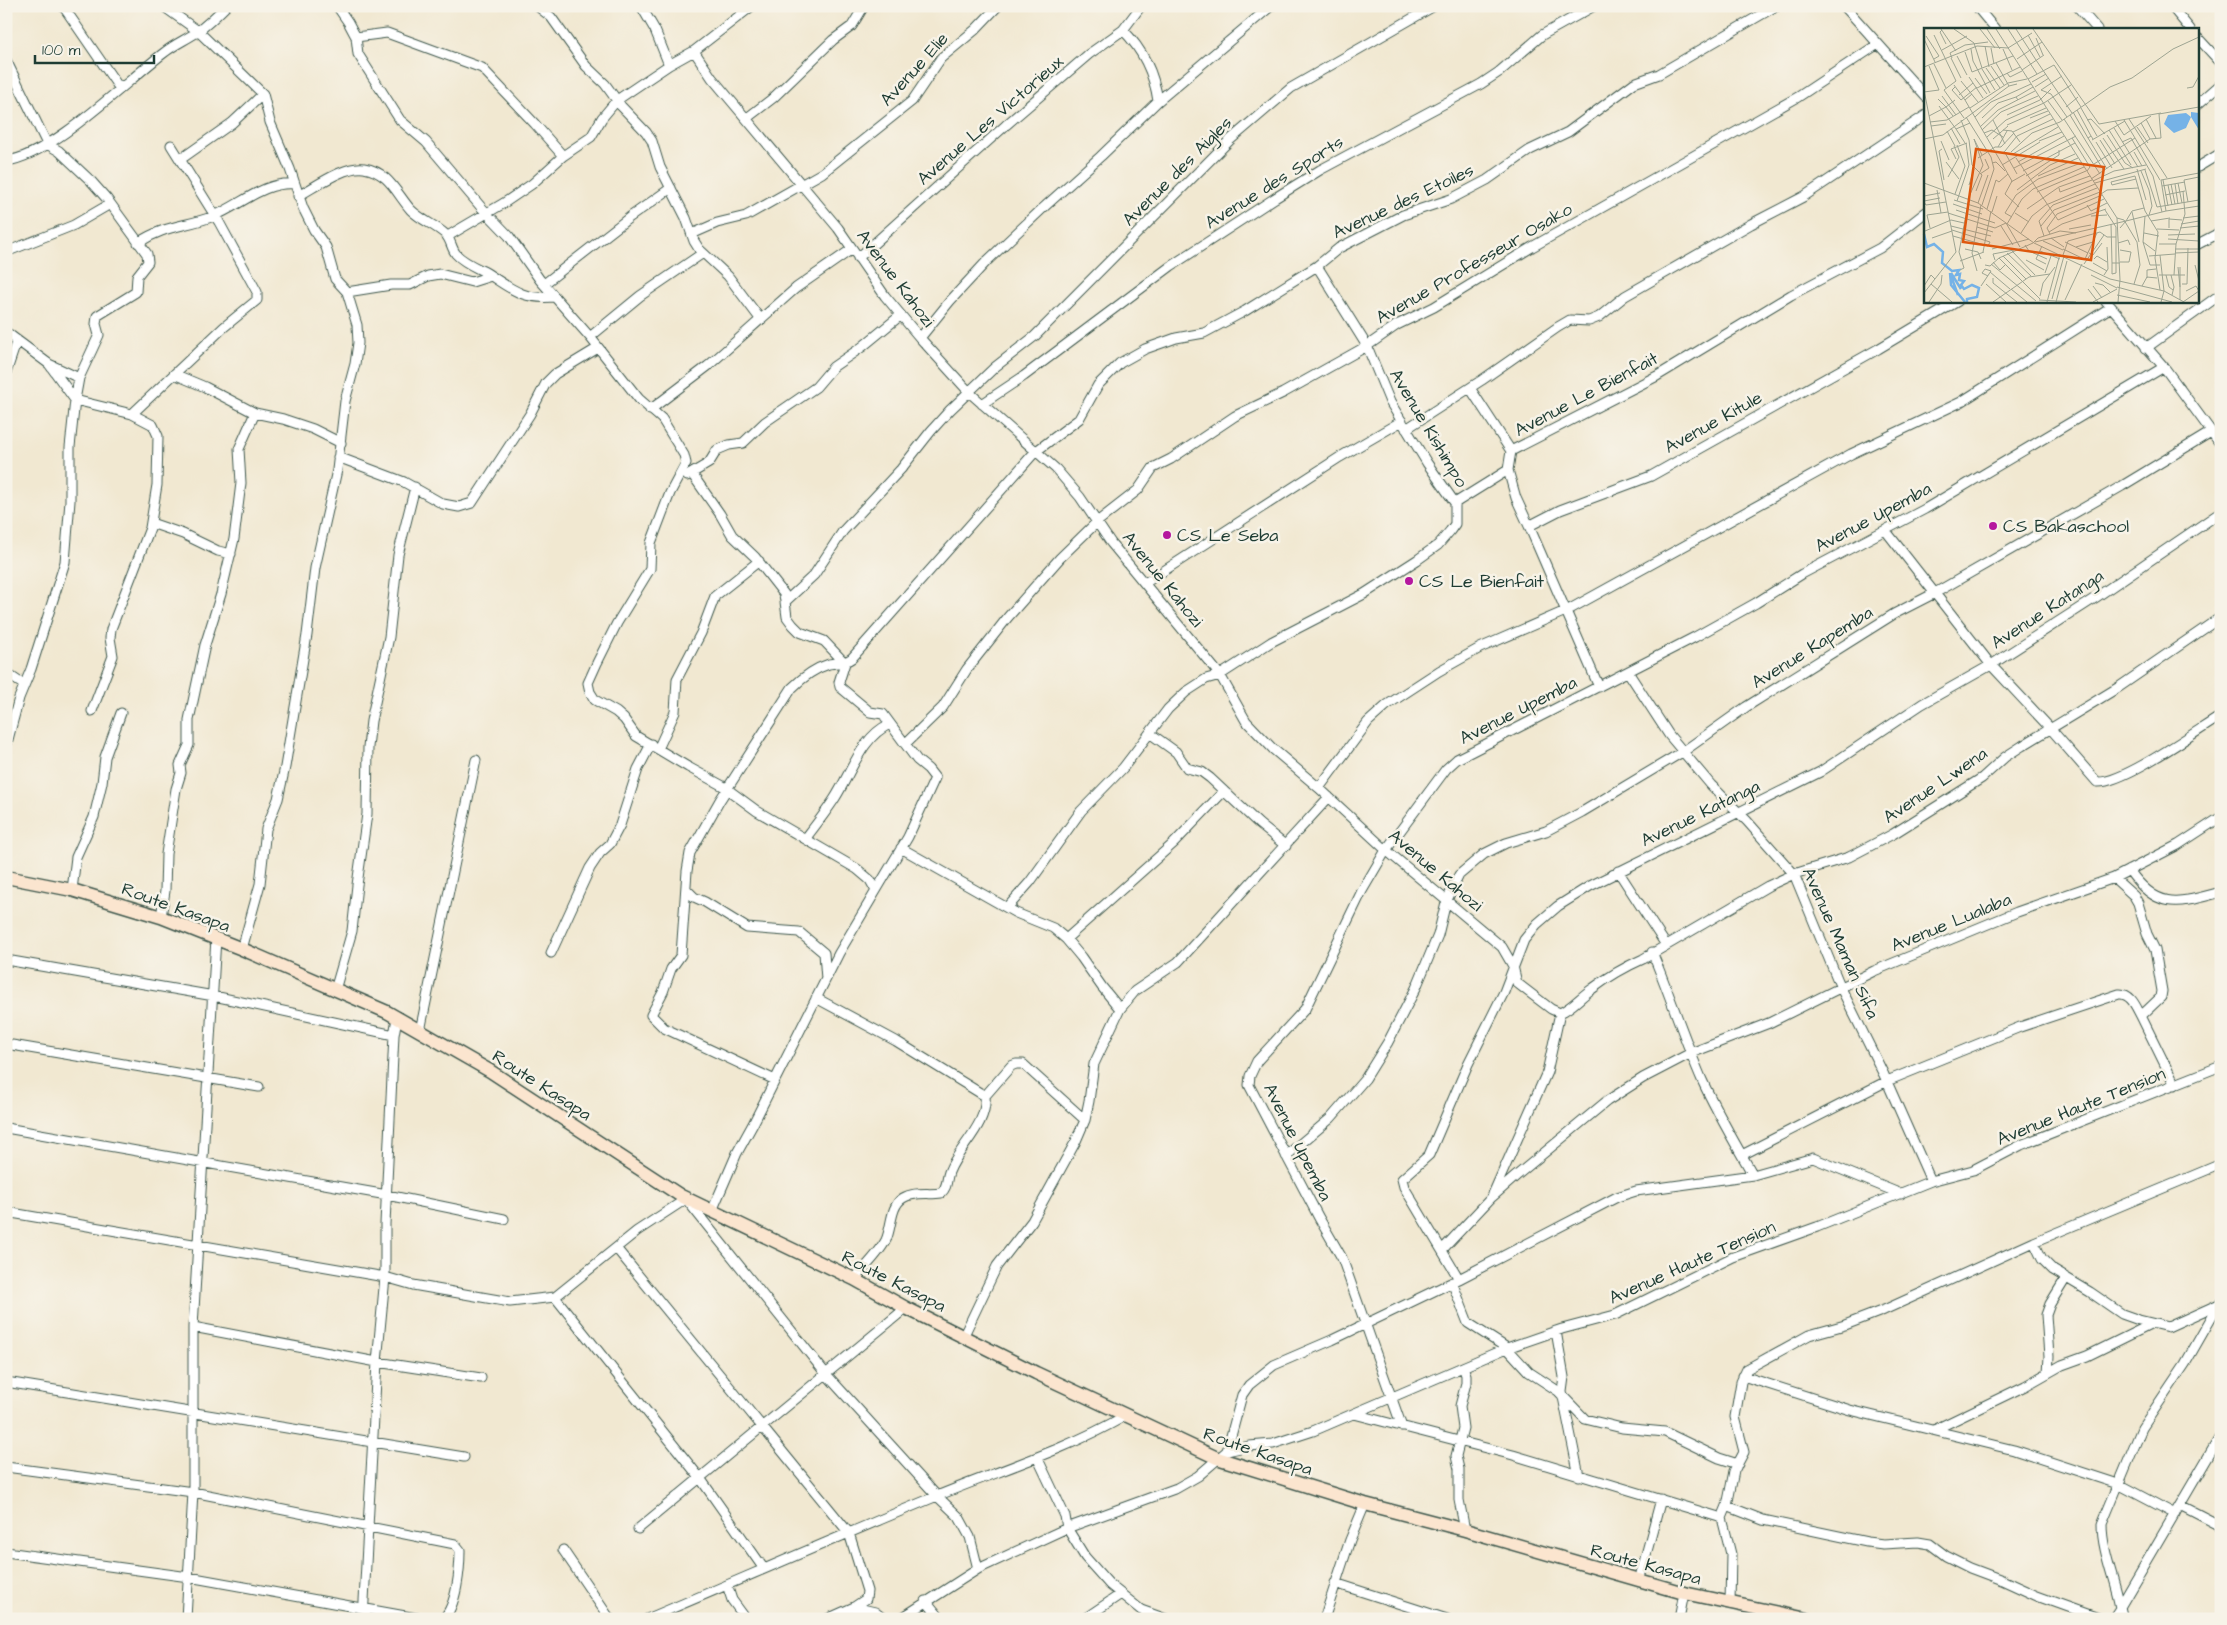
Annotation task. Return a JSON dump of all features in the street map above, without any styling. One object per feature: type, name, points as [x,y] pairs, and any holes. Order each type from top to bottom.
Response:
[{"type":"main road","name":"Route Kasapa","points":[[6,877],[72,890],[161,917],[242,949],[397,1018],[490,1071],[686,1199],[854,1279],[906,1308],[1125,1416],[1222,1455],[1365,1504],[1465,1530],[1639,1581],[1730,1604],[1756,1614],[1807,1619]]},
{"type":"street","points":[[63,6],[120,89]]},
{"type":"street","points":[[162,6],[198,31],[263,94],[266,111],[298,196],[314,230],[326,246],[335,279],[347,292],[357,326],[358,344],[346,401],[337,470],[315,568],[307,635],[285,767],[278,799],[266,829],[260,884],[242,949]]},
{"type":"street","points":[[6,161],[16,161],[47,144],[102,104],[166,51],[198,31],[226,6]]},
{"type":"street","points":[[337,6],[356,38],[358,54],[400,120],[426,142],[509,236],[554,297],[590,337],[639,399],[662,419],[684,455],[686,463],[670,493],[651,543],[650,569],[617,623],[588,683],[590,692],[595,700],[616,712],[636,736],[728,789],[757,811],[857,869],[870,880],[876,889]]},
{"type":"street","points":[[537,6],[551,17],[586,66],[605,84],[652,141],[660,167],[703,253],[728,276],[761,320]]},
{"type":"street","points":[[641,6],[655,30],[668,65]]},
{"type":"street","points":[[448,236],[532,184],[562,156],[591,137],[602,118],[618,100],[668,65],[694,51],[752,6]]},
{"type":"street","points":[[748,118],[773,98],[833,40],[852,26],[864,6]]},
{"type":"street","name":"Avenue Elie","points":[[692,234],[746,216],[802,186],[837,161],[912,101],[941,58],[975,30],[998,6]]},
{"type":"street","name":"Avenue Les Victorieux","points":[[858,258],[1013,119],[1089,54],[1123,30],[1141,6]]},
{"type":"street","points":[[920,338],[950,301],[987,261],[1158,101],[1271,6]]},
{"type":"street","name":"Avenue des Aigles","points":[[787,600],[814,575],[843,531],[901,469],[930,431],[995,367],[1035,336],[1230,140],[1291,88],[1434,6]]},
{"type":"street","name":"Avenue des Sports","points":[[982,404],[1024,376],[1171,266],[1320,170],[1481,84],[1499,72],[1542,35],[1594,6]]},
{"type":"street","name":"Avenue des Etoiles","points":[[846,663],[884,624],[1036,452],[1079,419],[1098,385],[1120,363],[1144,349],[1176,338],[1204,333],[1245,311],[1317,266],[1339,248],[1420,208],[1451,200],[1487,180],[1530,150],[1568,132],[1634,83],[1659,74],[1776,6]]},
{"type":"street","points":[[1844,6],[1924,95]]},
{"type":"street","points":[[1976,6],[1994,28]]},
{"type":"street","points":[[2077,6],[2096,28]]},
{"type":"street","points":[[2171,6],[2189,28]]},
{"type":"street","points":[[1123,30],[1135,42],[1153,74],[1158,101]]},
{"type":"street","points":[[356,38],[387,34],[482,68],[535,124],[562,156]]},
{"type":"street","points":[[2200,40],[2221,63]]},
{"type":"street","name":"Avenue Professeur Osako","points":[[905,744],[942,707],[967,669],[1008,617],[1060,558],[1097,522],[1138,490],[1153,468],[1171,459],[1235,416],[1282,393],[1367,346],[1397,325],[1434,307],[1532,246],[1798,97],[1878,44]]},
{"type":"street","name":"Avenue Kahozi","points":[[694,51],[712,78],[748,118],[838,228],[858,258],[920,338],[970,393],[1056,469],[1112,543],[1220,675],[1246,721],[1273,749],[1319,788],[1386,850],[1502,947],[1513,966],[1517,983],[1551,1009],[1560,1013]]},
{"type":"street","points":[[6,60],[47,144],[59,150],[86,176],[110,204],[147,254],[148,262],[138,276],[136,292],[97,316],[96,324],[100,335],[79,378],[75,400],[70,447],[70,501],[65,562],[31,669],[24,685],[6,747]]},
{"type":"street","points":[[2200,102],[2221,84]]},
{"type":"street","points":[[181,158],[232,123],[263,94]]},
{"type":"street","points":[[1145,583],[1340,457],[1404,425],[1470,388],[1570,320],[1590,321],[1599,317],[1625,296],[1751,224],[1803,197],[1924,116]]},
{"type":"street","points":[[132,414],[257,300],[257,292],[215,216],[181,158],[171,145]]},
{"type":"street","points":[[2200,166],[2221,153]]},
{"type":"street","points":[[298,196],[345,170],[363,168],[382,175],[392,183],[411,209],[448,236],[457,255],[519,294],[530,297],[554,297]]},
{"type":"street","points":[[138,243],[163,230],[215,216],[266,189],[280,184],[295,184]]},
{"type":"street","points":[[544,284],[622,222],[671,188]]},
{"type":"street","points":[[6,252],[74,225],[110,204]]},
{"type":"street","name":"Avenue Le Bienfait","points":[[1508,470],[1512,451],[1657,376],[1791,295],[1880,248],[1924,214]]},
{"type":"street","points":[[2200,243],[2221,232]]},
{"type":"street","points":[[650,410],[708,366],[796,288],[852,249]]},
{"type":"street","points":[[590,337],[640,296],[703,253]]},
{"type":"street","name":"Avenue Kishimpo","points":[[1317,266],[1367,346],[1379,379],[1404,425],[1456,503]]},
{"type":"street","points":[[347,292],[391,284],[410,285],[428,276],[440,274],[472,282],[491,276]]},
{"type":"street","points":[[2146,348],[2221,294]]},
{"type":"street","name":"Avenue Kitule","points":[[1529,526],[1560,510],[1650,476],[1878,349],[1956,302]]},
{"type":"street","points":[[1319,788],[1368,722],[1387,705],[1432,676],[1480,648],[1565,611],[1851,454],[1961,402],[2108,304],[2164,367],[2221,444]]},
{"type":"street","points":[[677,480],[692,474],[709,463],[718,450],[729,445],[742,443],[765,422],[816,386],[833,367],[862,347],[901,315]]},
{"type":"street","points":[[6,332],[49,364],[79,378]]},
{"type":"street","points":[[6,373],[17,340]]},
{"type":"street","points":[[338,457],[415,487],[443,504],[459,507],[472,503],[530,414],[546,383],[555,374],[598,348]]},
{"type":"street","points":[[49,364],[75,400],[132,414],[153,425],[158,436],[157,485],[150,522],[111,629],[112,656],[92,711]]},
{"type":"street","name":"Avenue Upemba","points":[[1402,1427],[1342,1258],[1249,1085],[1250,1076],[1257,1061],[1306,1009],[1353,909],[1386,850],[1446,769],[1457,759],[1628,672],[1748,607],[1802,574],[1886,530],[2164,367]]},
{"type":"street","points":[[174,374],[205,387],[254,413],[290,422],[341,442]]},
{"type":"street","points":[[1470,388],[1512,451]]},
{"type":"street","points":[[161,917],[165,892],[166,854],[181,773],[180,765],[188,745],[189,720],[205,644],[231,554],[241,484],[239,449],[254,413]]},
{"type":"street","name":"Avenue Kapemba","points":[[1286,1156],[1331,1118],[1365,1079],[1388,1042],[1416,988],[1438,935],[1446,902],[1460,875],[1484,854],[1506,843],[1546,831],[1684,751],[1746,708],[1894,614],[1935,594],[2122,486],[2211,432]]},
{"type":"street","points":[[1006,908],[1030,882],[1081,811],[1098,796],[1151,734],[1168,709],[1186,692],[1206,679],[1220,675],[1271,642],[1364,594],[1417,560],[1438,544],[1455,524],[1456,503],[1508,470],[1516,498],[1599,687]]},
{"type":"street","points":[[692,474],[732,535],[758,562],[784,594],[787,600],[788,617],[793,626],[800,632],[824,641],[846,663]]},
{"type":"street","points":[[335,990],[352,931],[368,814],[368,747],[371,721],[389,637],[398,555],[415,487]]},
{"type":"street","name":"Avenue Katanga","points":[[1738,1464],[1719,1458],[1665,1432],[1622,1428],[1584,1419],[1547,1382],[1529,1372],[1507,1348],[1468,1322],[1456,1281],[1442,1250],[1404,1187],[1402,1179],[1429,1155],[1468,1064],[1504,992],[1524,940],[1537,924],[1558,906],[1618,872],[1820,772],[1922,704],[1990,665],[2096,598],[2221,512]]},
{"type":"street","points":[[150,522],[183,534],[218,551],[231,554]]},
{"type":"street","points":[[1886,530],[1990,665],[2098,782],[2135,770],[2221,716]]},
{"type":"street","points":[[551,952],[590,868],[600,853],[610,844],[620,826],[638,769],[675,712],[677,679],[701,633],[715,596],[758,562]]},
{"type":"street","name":"Avenue Lwena","points":[[1652,952],[1768,886],[1794,874],[1849,858],[1893,834],[1982,778],[2005,757],[2119,687],[2221,617]]},
{"type":"street","points":[[712,1211],[737,1152],[839,953],[901,848],[935,778],[928,768],[917,760],[883,714],[870,712],[840,687],[839,682],[846,663]]},
{"type":"street","points":[[775,1080],[664,1028],[651,1015],[663,992],[671,969],[681,956],[690,853],[792,688],[802,678],[828,665],[846,663]]},
{"type":"street","name":"Avenue Maman Sifa","points":[[1628,672],[1664,728],[1712,785],[1794,874],[1841,988],[1887,1081],[1931,1181]]},
{"type":"street","points":[[6,673],[24,685]]},
{"type":"street","points":[[72,890],[76,857],[94,817],[102,783],[105,757],[121,713]]},
{"type":"street","points":[[805,839],[835,798],[861,752],[878,730],[890,724]]},
{"type":"street","points":[[1151,734],[1176,752],[1187,768],[1202,772],[1286,846]]},
{"type":"street","points":[[420,1031],[476,760]]},
{"type":"street","points":[[1066,939],[1174,843],[1224,791]]},
{"type":"street","points":[[964,1336],[997,1266],[1032,1221],[1076,1141],[1084,1120],[1094,1064],[1120,1009],[1135,991],[1178,962],[1329,797]]},
{"type":"street","name":"Avenue Lualaba","points":[[1492,1197],[1607,1101],[1643,1078],[1691,1053],[1769,1023],[1874,972],[2016,912],[2114,878],[2178,845],[2221,817]]},
{"type":"street","points":[[901,848],[1006,908],[1053,928],[1066,939],[1120,1009]]},
{"type":"street","points":[[2129,870],[2144,889],[2174,902],[2221,892]]},
{"type":"street","points":[[1618,872],[1666,945]]},
{"type":"street","points":[[2114,878],[2134,896],[2147,934],[2155,950],[2162,991],[2161,997],[2141,1016]]},
{"type":"street","points":[[687,890],[694,897],[747,928],[792,931],[803,935],[824,953],[826,979]]},
{"type":"street","points":[[186,1619],[193,1492],[193,1327],[216,938]]},
{"type":"street","points":[[1442,1250],[1492,1197],[1547,1072],[1560,1013],[1574,1005],[1590,990],[1652,952],[1670,994],[1691,1053],[1714,1106],[1753,1175]]},
{"type":"street","points":[[6,960],[214,996],[394,1035]]},
{"type":"street","points":[[1742,1155],[1887,1081],[2020,1027],[2119,994],[2125,994],[2129,997],[2141,1016],[2175,1085]]},
{"type":"street","points":[[816,998],[896,1041],[985,1096]]},
{"type":"street","points":[[363,1619],[377,1362],[385,1277],[394,1035],[397,1018]]},
{"type":"street","points":[[6,1044],[208,1080],[259,1087]]},
{"type":"street","points":[[854,1279],[882,1247],[887,1238],[896,1205],[901,1199],[909,1195],[942,1193],[946,1189],[949,1172],[985,1110],[985,1096],[1011,1066],[1024,1064],[1084,1120]]},
{"type":"street","name":"Avenue Haute Tension","points":[[1222,1455],[1286,1441],[1507,1348],[1556,1331],[1615,1315],[1733,1257],[1931,1181],[1973,1170],[2021,1145],[2221,1066]]},
{"type":"street","points":[[6,1128],[387,1195],[504,1218]]},
{"type":"street","points":[[900,1619],[978,1569],[1067,1528],[1176,1488],[1198,1476],[1222,1455],[1242,1395],[1249,1385],[1274,1364],[1332,1340],[1456,1281],[1617,1197],[1636,1191],[1753,1175],[1813,1158],[1901,1194]]},
{"type":"street","points":[[1730,1604],[1730,1554],[1722,1518],[1727,1506],[1730,1483],[1744,1452],[1735,1417],[1743,1376],[1747,1369],[1809,1335],[1845,1325],[1884,1310],[2034,1242],[2221,1164]]},
{"type":"street","points":[[6,1212],[385,1277],[413,1285],[510,1302],[555,1297],[638,1231],[686,1199],[826,1374],[966,1526],[978,1569]]},
{"type":"street","points":[[2034,1242],[2042,1259],[2052,1270],[2122,1314],[2152,1324],[2162,1327],[2172,1326],[2220,1302]]},
{"type":"street","points":[[616,1248],[849,1533],[867,1591],[866,1599],[854,1608],[827,1619]]},
{"type":"street","points":[[2048,1373],[2049,1356],[2046,1315],[2050,1304],[2066,1278]]},
{"type":"street","points":[[555,1297],[700,1478],[764,1569]]},
{"type":"street","points":[[2123,1619],[2102,1540],[2102,1524],[2142,1428],[2185,1364],[2220,1302]]},
{"type":"street","points":[[638,1529],[906,1308]]},
{"type":"street","points":[[1934,1430],[2025,1386],[2062,1365],[2088,1356],[2152,1324]]},
{"type":"street","points":[[193,1327],[377,1362],[481,1378]]},
{"type":"street","points":[[1556,1331],[1564,1377],[1564,1398],[1579,1476]]},
{"type":"street","points":[[1463,1367],[1466,1375],[1466,1383],[1460,1406],[1463,1428],[1456,1456],[1459,1469],[1459,1500],[1465,1530]]},
{"type":"street","points":[[1743,1376],[1850,1410],[2014,1450],[2118,1484],[2221,1526]]},
{"type":"street","points":[[6,1382],[464,1457]]},
{"type":"street","points":[[1354,1414],[1513,1455],[1722,1518]]},
{"type":"street","points":[[647,1619],[937,1496],[1095,1433],[1125,1416]]},
{"type":"street","points":[[2112,1619],[2221,1436]]},
{"type":"street","points":[[1037,1457],[1065,1516],[1067,1528],[1085,1557],[1110,1585],[1141,1610],[1166,1619]]},
{"type":"street","points":[[6,1467],[193,1492],[455,1544],[460,1550],[460,1564],[453,1601],[448,1614],[443,1619]]},
{"type":"street","points":[[1639,1581],[1661,1499]]},
{"type":"street","points":[[1324,1619],[1365,1504]]},
{"type":"street","points":[[1727,1506],[1763,1520],[1867,1542],[1883,1544],[1918,1542],[1930,1544],[1946,1556],[1970,1568],[2037,1596],[2100,1619]]},
{"type":"street","points":[[563,1550],[610,1619]]},
{"type":"street","points":[[6,1552],[189,1577],[422,1619]]},
{"type":"street","points":[[1335,1584],[1447,1619]]},
{"type":"street","points":[[726,1585],[732,1600],[746,1619]]},
{"type":"street","points":[[1679,1619],[1684,1593]]},
{"type":"street","points":[[1084,1619],[1121,1594]]},
{"type":"street","points":[[926,1601],[941,1619]]},
{"type":"street","points":[[854,1608],[875,1612],[884,1619]]},
{"type":"place","name":"CS Bakaschool","points":[[1993,526]]},
{"type":"place","name":"CS Le Seba","points":[[1167,535]]},
{"type":"place","name":"CS Le Bienfait","points":[[1409,581]]}]
